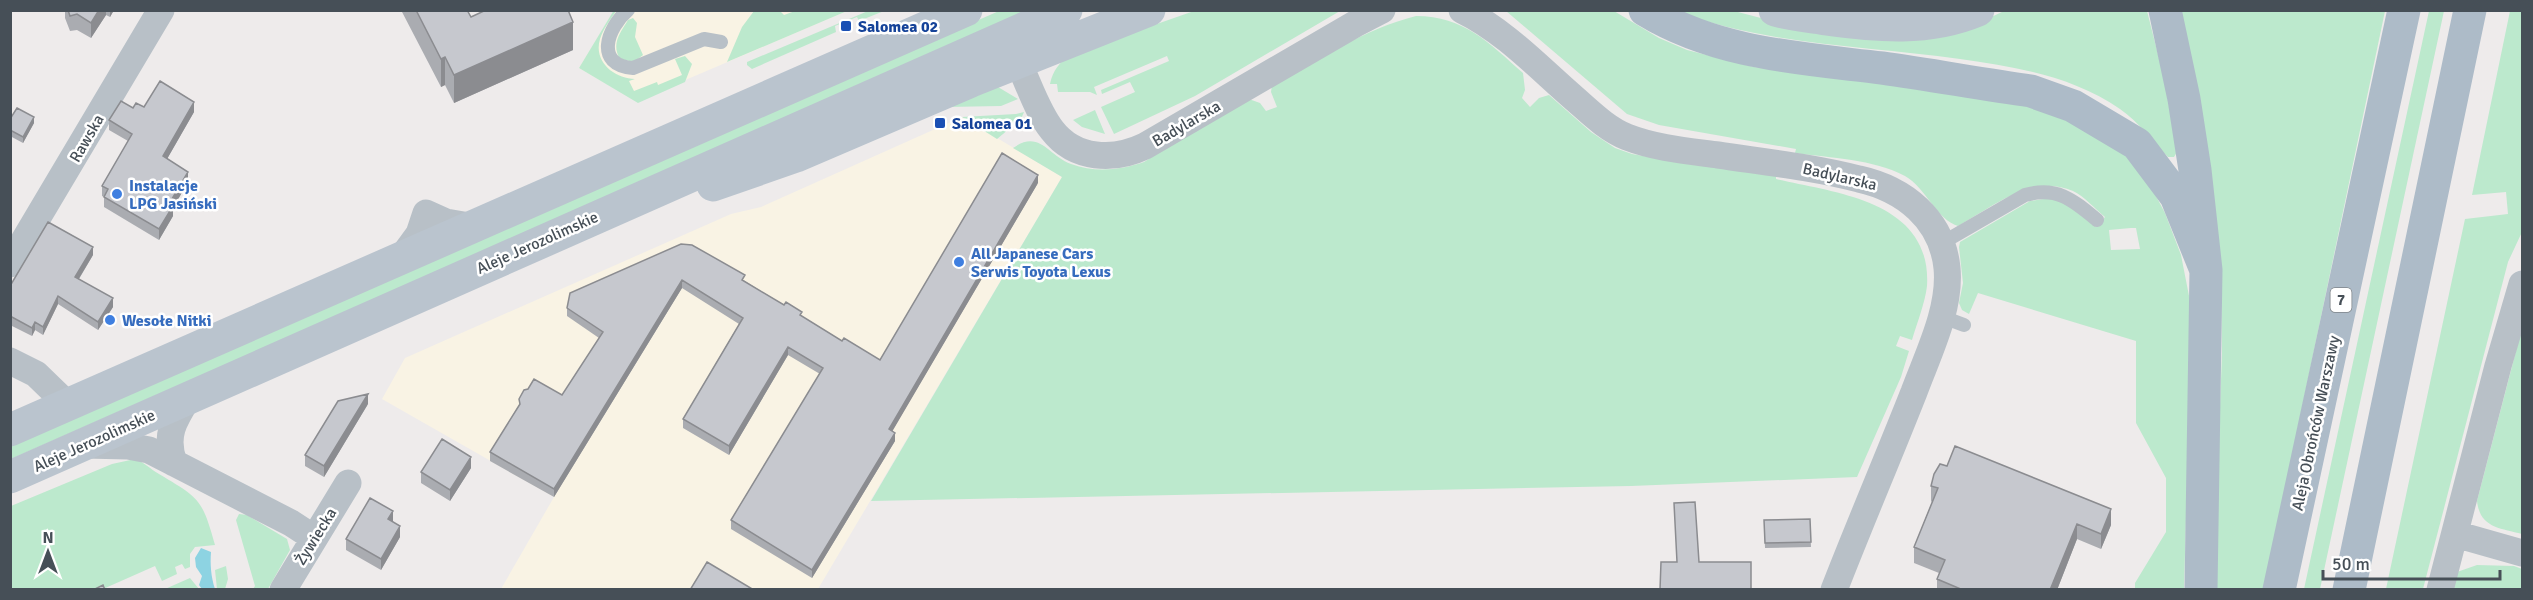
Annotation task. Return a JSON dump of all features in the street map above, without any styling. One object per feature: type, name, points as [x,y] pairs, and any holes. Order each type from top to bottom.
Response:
[{"type":"main road","points":[[10,430],[966,10]]},
{"type":"main road","name":"Aleje Jerozolimskie","points":[[10,477],[1066,10]]},
{"type":"main road","points":[[596,216],[745,176],[1149,10]]},
{"type":"main road","points":[[1645,10],[1669,25],[1708,40],[1754,52],[2031,91],[2073,106],[2137,144],[2176,196],[2206,270]]},
{"type":"main road","points":[[1775,10],[1879,26],[1926,24],[1960,18],[1978,10]]},
{"type":"main road","points":[[2165,10],[2173,40],[2191,147],[2206,270],[2201,590]]},
{"type":"main road","name":"Aleja Obrońców Warszawy","points":[[2279,590],[2403,10]]},
{"type":"main road","points":[[2349,590],[2470,10]]},
{"type":"street","name":"Rawska","points":[[10,264],[161,10]]},
{"type":"street","name":"Badylarska","points":[[1018,62],[1049,126],[1058,137],[1070,147],[1086,153],[1115,157],[1145,146],[1382,10]]},
{"type":"street","name":"Badylarska","points":[[1462,10],[1499,34],[1600,121],[1625,136],[1662,146],[1805,167],[1878,184],[1896,191],[1919,208],[1930,221],[1942,243],[1952,321],[1907,408],[1834,590]]},
{"type":"street","points":[[2440,590],[2501,355],[2523,284]]},
{"type":"street","points":[[10,361],[36,374],[68,405]]},
{"type":"street","points":[[174,462],[170,452],[169,433],[172,423],[188,398]]},
{"type":"street","points":[[83,445],[128,446],[149,450],[291,523],[314,538]]},
{"type":"street","name":"Żywiecka","points":[[283,590],[348,483]]},
{"type":"street","points":[[2455,534],[2523,553]]},
{"type":"lane","points":[[628,10],[609,36],[609,55],[615,63],[622,67],[633,68],[704,39],[722,42]]},
{"type":"lane","points":[[1942,243],[2025,195],[2039,191],[2059,194],[2075,201],[2097,220]]},
{"type":"shaded area","points":[[614,11],[847,11],[636,101],[579,68]]},
{"type":"shaded area","points":[[962,117],[1062,177],[818,589],[501,589],[554,497],[382,399],[405,358],[731,214],[761,207]]},
{"type":"green space","points":[[614,10],[616,11],[603,32],[599,47],[600,55],[607,68],[620,76],[635,79],[629,81],[634,91],[657,82],[658,85],[682,75],[675,59],[685,56],[692,64],[685,82],[638,103],[579,68]]},
{"type":"green space","points":[[754,11],[780,11],[784,15],[795,11],[847,11],[727,62],[742,27]]},
{"type":"green space","points":[[868,11],[884,11],[859,21],[857,17],[835,26],[836,32],[752,69],[747,65],[747,62]]},
{"type":"green space","points":[[999,11],[1030,11],[11,459],[10,445]]},
{"type":"green space","points":[[1194,11],[1340,11],[1195,96],[1114,134],[1101,107],[1135,92],[1130,82],[1102,94],[1101,90],[1169,61],[1167,56],[1094,87],[1097,95],[1090,92],[1058,92],[1057,84],[1050,84],[1057,67],[1071,54]]},
{"type":"green space","points":[[1506,11],[1614,11],[1659,38],[1687,50],[1754,67],[2016,101],[2090,128],[2141,168],[2165,213],[2181,255],[2190,301],[2184,589],[2135,589],[2135,583],[2166,532],[2166,478],[2136,423],[2136,341],[1978,293],[1969,314],[1962,310],[1959,303],[1963,283],[1960,242],[2030,201],[2050,198],[2064,201],[2096,227],[2105,217],[2085,199],[2073,191],[2058,187],[2043,186],[2028,189],[1999,202],[1958,226],[1944,217],[1912,181],[1893,170],[1852,160],[1795,153],[1796,149],[1659,125],[1627,114]],"holes":[[[2136,228],[2140,249],[2111,250],[2109,230]]]},
{"type":"green space","points":[[1676,11],[1734,11],[1780,23],[1983,21],[2004,11],[2147,11],[2164,78],[2177,152],[2174,157],[2168,157],[2133,120],[2102,98],[2083,88],[2043,75],[1960,59],[1780,38],[1710,22]]},
{"type":"green space","points":[[2179,11],[2385,11],[2264,589],[2213,589],[2222,354],[2221,264]]},
{"type":"green space","points":[[2429,11],[2444,11],[2320,589],[2304,589]]},
{"type":"green space","points":[[2510,11],[2522,11],[2522,232],[2508,262],[2423,589],[2386,589],[2465,219],[2508,214],[2506,192],[2472,195]]},
{"type":"green space","points":[[1416,16],[1448,21],[1475,33],[1523,73],[1525,90],[1522,98],[1530,107],[1539,98],[1549,95],[1591,132],[1615,148],[1632,154],[1683,163],[1776,173],[1776,179],[1852,197],[1898,218],[1914,235],[1924,258],[1927,286],[1925,299],[1912,340],[1900,336],[1896,346],[1909,351],[1901,377],[1857,477],[1631,486],[871,501],[1062,177],[1013,148],[1030,141],[1044,146],[1071,164],[1090,169],[1117,169],[1144,162],[1246,98],[1260,103],[1266,111],[1277,107],[1271,92],[1272,85],[1360,37]]},
{"type":"green space","points":[[633,18],[637,23],[635,37],[643,55],[634,62],[620,59],[616,48],[622,29],[628,20]]},
{"type":"green space","points":[[998,87],[1018,99],[1001,106],[946,107]]},
{"type":"green space","points":[[1095,110],[1105,134],[1082,127],[1073,120]]},
{"type":"green space","points":[[1024,112],[1021,119],[997,139],[962,117],[1016,114]]},
{"type":"green space","points":[[2522,328],[2522,534],[2487,522],[2482,517],[2477,501]]},
{"type":"green space","points":[[135,459],[183,489],[197,501],[206,517],[215,545],[195,547],[190,554],[190,567],[185,569],[182,564],[175,567],[177,574],[162,581],[155,566],[103,589],[11,590],[11,506],[112,464]]},
{"type":"green space","points":[[239,514],[247,515],[287,539],[290,550],[268,589],[253,589],[255,586],[236,520]]},
{"type":"green space","points":[[2477,565],[2514,566],[2522,569],[2522,589],[2453,590],[2457,572]]},
{"type":"green space","points":[[226,566],[228,579],[225,589],[217,589],[215,570]]},
{"type":"green space","points":[[190,578],[199,589],[165,589]]},
{"type":"water","points":[[201,548],[211,552],[211,570],[215,589],[202,589],[199,585],[202,576],[196,567],[195,558]]},
{"type":"building","points":[[68,10],[99,10],[91,23],[77,14],[70,16]]},
{"type":"building","points":[[416,10],[467,10],[471,17],[486,10],[568,10],[573,22],[454,75],[445,57],[441,59]]},
{"type":"building","points":[[160,81],[194,102],[163,156],[188,172],[169,204],[173,206],[159,229],[104,197],[108,189],[102,186],[132,134],[109,120],[121,101],[133,108],[136,103],[144,107]]},
{"type":"building","points":[[17,108],[34,117],[23,137],[10,130],[10,119]]},
{"type":"building","points":[[1002,153],[1038,175],[889,429],[895,433],[812,570],[731,520],[823,368],[788,347],[729,446],[683,419],[743,318],[682,280],[554,489],[490,452],[520,404],[519,399],[524,390],[528,389],[534,379],[562,395],[603,332],[567,308],[570,293],[681,244],[692,245],[745,275],[742,280],[784,305],[786,302],[802,312],[800,315],[842,341],[844,338],[880,360]]},
{"type":"building","points":[[48,222],[93,247],[75,277],[113,298],[98,322],[58,296],[43,327],[35,322],[32,328],[10,316],[10,286]]},
{"type":"building","points":[[368,394],[324,466],[305,455],[338,401]]},
{"type":"building","points":[[442,439],[471,457],[450,490],[421,472]]},
{"type":"building","points":[[1955,446],[2111,509],[2101,534],[2077,524],[2050,590],[1963,590],[1937,579],[1945,560],[1914,547],[1938,488],[1931,486],[1934,474],[1940,464],[1947,466]]},
{"type":"building","points":[[370,498],[393,511],[388,519],[400,526],[381,559],[346,539]]},
{"type":"building","points":[[1695,502],[1699,562],[1751,562],[1751,590],[1660,590],[1661,562],[1677,562],[1674,503]]},
{"type":"building","points":[[1810,519],[1811,542],[1765,543],[1764,520]]},
{"type":"building","points":[[707,562],[754,590],[690,590]]},
{"type":"building","points":[[103,585],[105,590],[93,590]]},
{"type":"place","name":"Salomea 02","points":[[846,26]]},
{"type":"place","name":"Salomea 01","points":[[940,123]]},
{"type":"place","name":"Instalacje LPG Jasiński","points":[[117,194]]},
{"type":"place","name":"All Japanese Cars Serwis Toyota Lexus","points":[[959,262]]},
{"type":"place","name":"Wesołe Nitki","points":[[110,320]]}]
